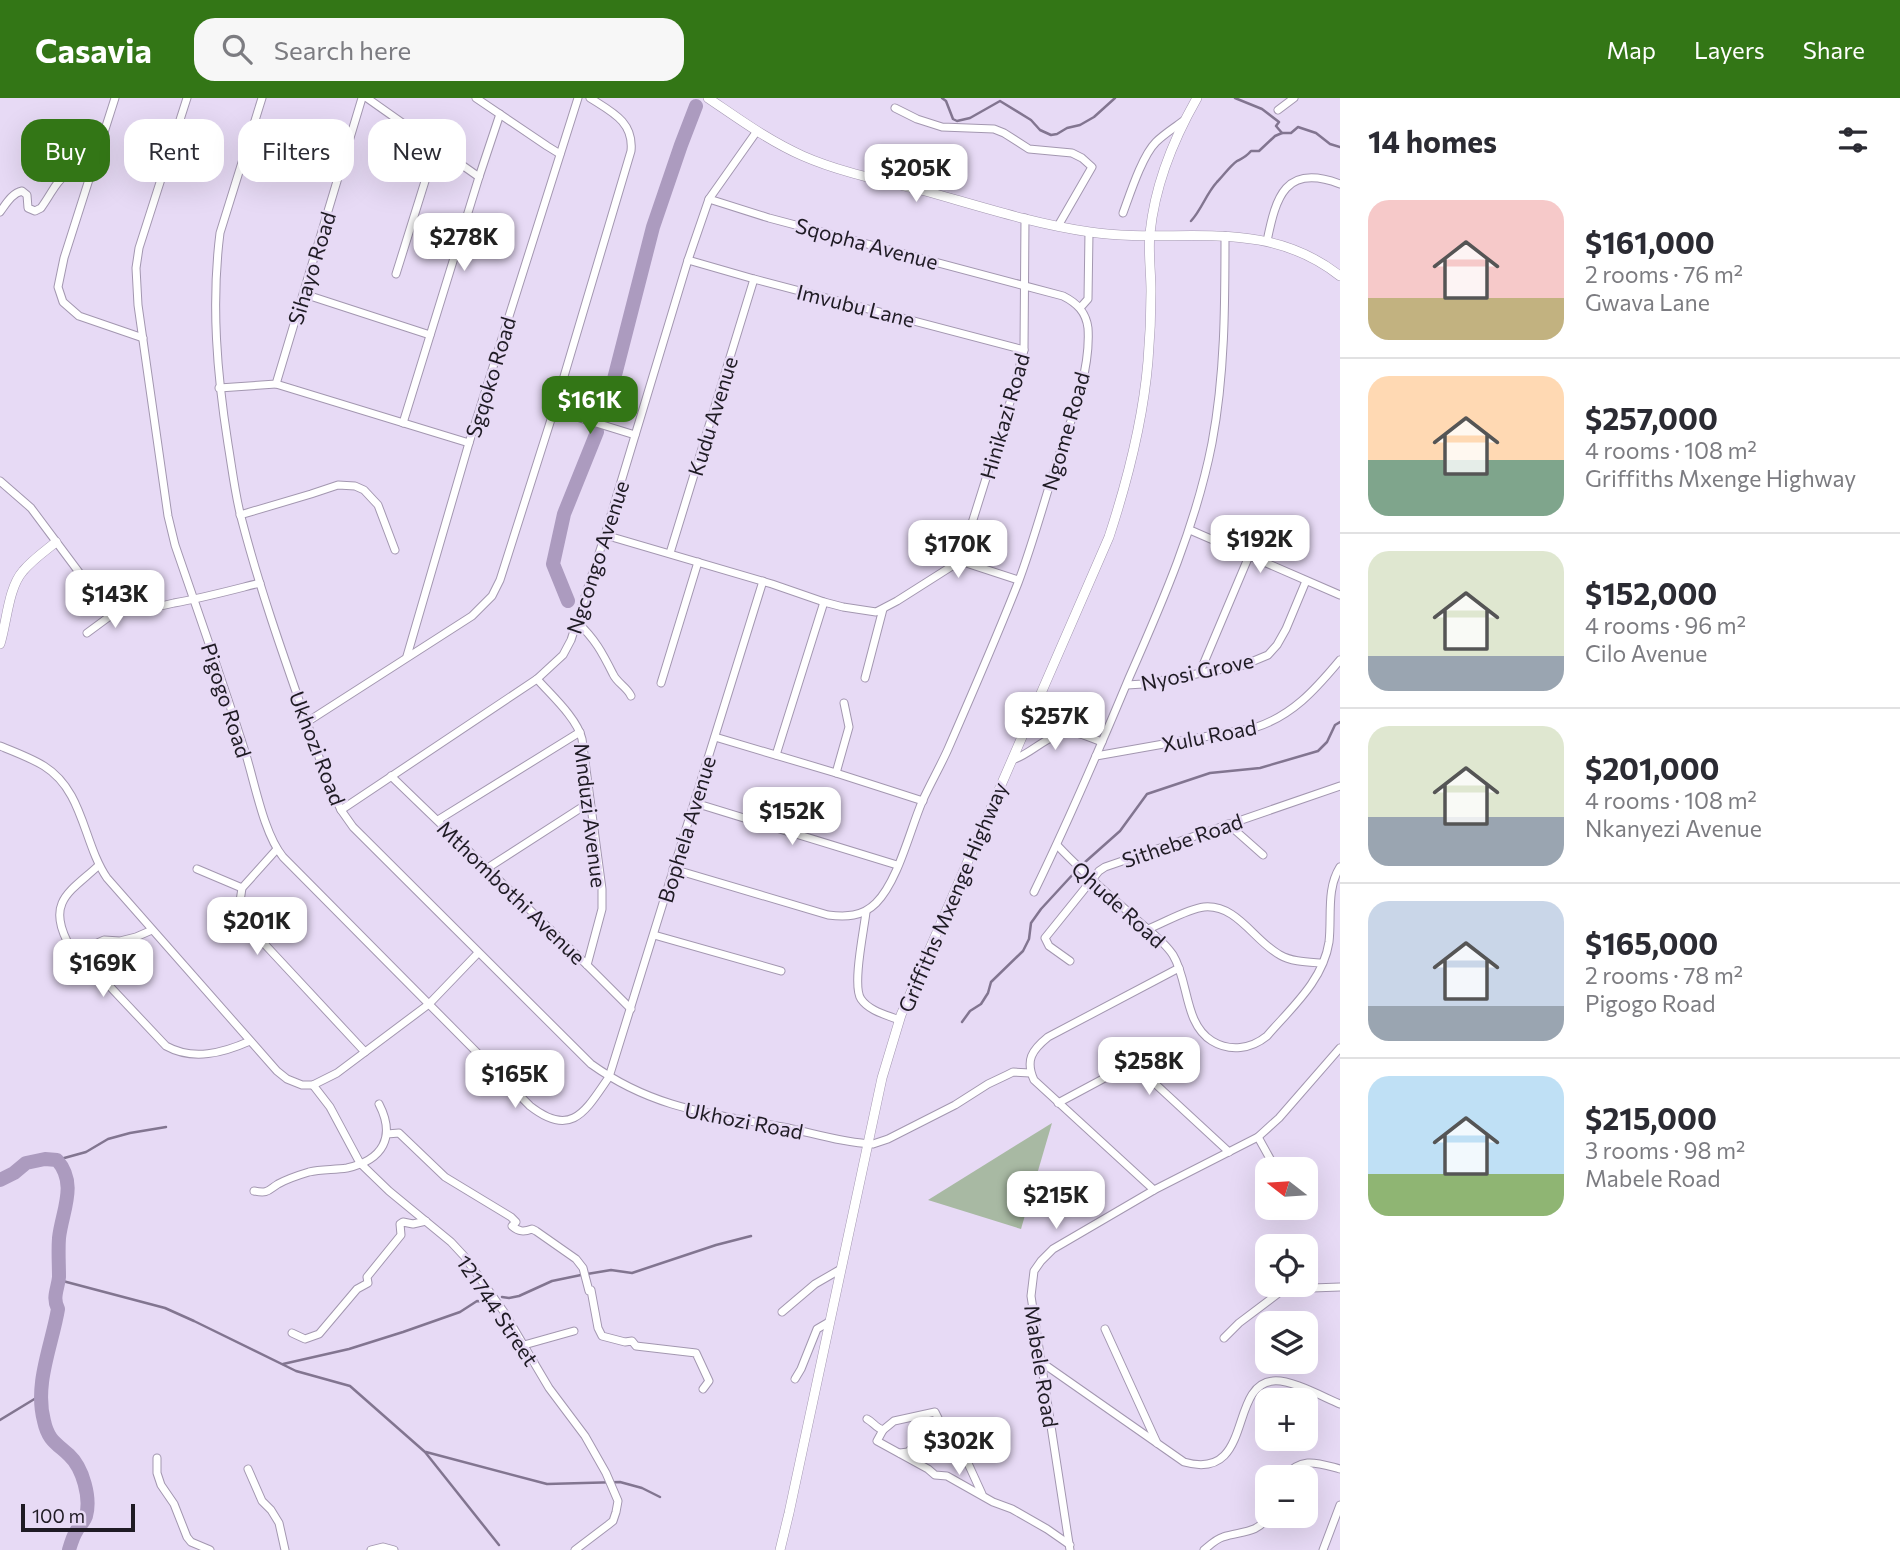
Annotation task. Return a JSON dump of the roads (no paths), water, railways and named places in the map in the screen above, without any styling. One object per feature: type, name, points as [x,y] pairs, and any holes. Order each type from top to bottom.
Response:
[{"type":"street","points":[[108,119],[115,98]]},
{"type":"street","name":"Pigogo Road","points":[[187,98],[139,248],[136,268],[138,305],[168,516],[175,545],[265,820],[277,849],[530,1106],[550,1119],[565,1121],[588,1108],[609,1077]]},
{"type":"street","name":"Ukhozi Road","points":[[262,98],[220,233],[215,342],[219,388],[240,515],[307,722],[341,810],[353,827],[478,953],[579,1053],[609,1077],[669,1105],[867,1144]]},
{"type":"street","name":"Sihayo Road","points":[[276,384],[362,98]]},
{"type":"street","points":[[367,98],[397,119]]},
{"type":"street","points":[[476,98],[560,153]]},
{"type":"street","name":"Sgqoko Road","points":[[407,657],[469,443],[578,98]]},
{"type":"street","points":[[307,722],[472,616],[492,596],[500,580],[631,152],[632,137],[627,126],[590,98]]},
{"type":"street","points":[[708,98],[757,131],[802,156],[835,168],[1089,232],[1250,237],[1286,246],[1310,256],[1340,276]]},
{"type":"street","name":"Griffiths Mxenge Highway","points":[[780,1550],[867,1144],[899,1020],[1109,537],[1125,487],[1135,445],[1148,362],[1150,235],[1154,205],[1165,164],[1196,98]]},
{"type":"street","points":[[1278,110],[1294,98]]},
{"type":"street","points":[[895,108],[942,127],[994,129],[1029,149],[1072,153],[1082,158],[1092,167],[1058,226]]},
{"type":"street","points":[[403,423],[478,177],[500,114]]},
{"type":"street","points":[[1123,213],[1133,183],[1153,146],[1162,136],[1184,121]]},
{"type":"street","name":"Ngcongo Avenue","points":[[341,810],[537,679],[563,655],[571,640],[605,535],[709,199],[757,131]]},
{"type":"street","points":[[466,168],[478,177]]},
{"type":"street","points":[[1267,241],[1277,201],[1284,189],[1296,181],[1308,179],[1340,184]]},
{"type":"street","points":[[0,212],[12,197],[22,191],[27,195],[28,208],[35,211],[41,208],[60,182]]},
{"type":"street","points":[[88,182],[64,258],[59,277],[59,292],[66,306],[79,316],[143,338]]},
{"type":"street","points":[[396,274],[425,182]]},
{"type":"street","name":"Sqopha Avenue","points":[[709,199],[769,218],[1026,286]]},
{"type":"street","name":"Hinikazi Road","points":[[960,561],[1008,410],[1024,350],[1025,218]]},
{"type":"street","points":[[1026,286],[1063,296],[1080,308],[1088,299],[1089,232]]},
{"type":"street","points":[[1034,892],[1096,757],[1190,530],[1212,445],[1220,392],[1224,334],[1224,236]]},
{"type":"street","name":"Imvubu Lane","points":[[688,260],[1024,350]]},
{"type":"street","name":"Kudu Avenue","points":[[670,553],[754,279]]},
{"type":"street","points":[[304,294],[430,335]]},
{"type":"street","name":"Ngome Road","points":[[866,912],[888,887],[1018,580],[1080,391],[1088,326],[1080,308]]},
{"type":"street","points":[[219,388],[276,384],[469,443]]},
{"type":"street","points":[[554,410],[635,435]]},
{"type":"street","points":[[0,481],[31,508],[87,583],[109,599],[125,605],[150,608],[260,583]]},
{"type":"street","points":[[240,515],[338,485],[355,486],[364,490],[378,505],[395,550]]},
{"type":"street","points":[[1190,530],[1340,595]]},
{"type":"street","points":[[605,535],[861,611],[876,612],[883,609],[960,561],[1018,580]]},
{"type":"street","points":[[0,644],[19,575],[56,542]]},
{"type":"street","points":[[1200,673],[1250,556]]},
{"type":"street","points":[[661,683],[698,562]]},
{"type":"street","name":"Bophela Avenue","points":[[609,1077],[763,581]]},
{"type":"street","name":"Nyosi Grove","points":[[1126,685],[1244,665],[1258,660],[1277,645],[1306,581]]},
{"type":"street","points":[[776,755],[824,602]]},
{"type":"street","points":[[87,634],[125,605]]},
{"type":"street","points":[[865,678],[883,609]]},
{"type":"street","points":[[577,622],[597,643],[615,677],[631,696]]},
{"type":"street","name":"Xulu Road","points":[[1096,757],[1254,729],[1273,722],[1305,699],[1340,660]]},
{"type":"street","name":"Mnduzi Avenue","points":[[537,679],[580,732],[602,888],[602,909],[587,965]]},
{"type":"street","points":[[836,773],[849,727],[844,703]]},
{"type":"street","points":[[438,820],[580,732]]},
{"type":"street","points":[[1012,760],[1067,732],[1102,742]]},
{"type":"street","points":[[715,737],[923,801]]},
{"type":"street","points":[[0,746],[45,767],[67,787],[77,806],[98,866],[107,878],[250,1041],[287,1079],[302,1085],[313,1085],[337,1073],[429,1004],[478,953]]},
{"type":"street","name":"Mthombothi Avenue","points":[[391,776],[631,1009]]},
{"type":"street","name":"Sithebe Road","points":[[1070,961],[1049,946],[1045,938],[1099,871],[1112,864],[1340,786]]},
{"type":"street","points":[[486,869],[590,802]]},
{"type":"street","points":[[695,803],[897,865]]},
{"type":"street","points":[[1228,824],[1263,855]]},
{"type":"street","name":"Qhude Road","points":[[1057,845],[1168,949],[1180,968],[1199,1028],[1210,1040],[1243,1048],[1254,1045],[1267,1036],[1311,986],[1329,941],[1331,896],[1340,867]]},
{"type":"street","points":[[277,849],[242,888],[239,908],[244,922],[365,1052]]},
{"type":"street","points":[[98,866],[68,894],[59,910],[61,929],[67,941],[166,1046],[191,1055],[206,1054],[250,1041]]},
{"type":"street","points":[[197,869],[242,888]]},
{"type":"street","points":[[673,869],[828,915],[844,917],[866,912],[858,991],[869,1007],[899,1020]]},
{"type":"street","points":[[1148,929],[1198,908],[1219,908],[1228,912],[1284,958],[1322,964]]},
{"type":"street","points":[[81,955],[104,940],[120,941],[152,930]]},
{"type":"street","points":[[654,935],[781,971]]},
{"type":"street","points":[[1154,1191],[1034,1080],[1030,1073],[1030,1062],[1033,1053],[1048,1037],[1180,968]]},
{"type":"street","name":"Mabele Road","points":[[1070,1548],[1031,1296],[1034,1271],[1053,1250],[1154,1191],[1258,1137],[1279,1118],[1340,1048]]},
{"type":"street","points":[[867,1144],[896,1135],[961,1102],[1007,1074],[1030,1073]]},
{"type":"street","points":[[1058,1103],[1114,1073],[1139,1073],[1150,1079],[1229,1152]]},
{"type":"street","name":"121744 Street","points":[[313,1085],[330,1107],[360,1163],[388,1191],[464,1256],[504,1312],[606,1473],[618,1500],[616,1512],[612,1521],[575,1550]]},
{"type":"street","points":[[254,1191],[272,1190],[275,1185],[308,1173],[347,1168],[374,1156],[385,1143],[387,1134],[386,1117],[379,1104]]},
{"type":"street","points":[[387,1134],[399,1133],[445,1177],[512,1217],[516,1222],[512,1226],[518,1231],[532,1229],[576,1259],[583,1268],[589,1291],[592,1290],[598,1328],[602,1336],[625,1342],[632,1341],[636,1346],[696,1353],[709,1381],[703,1389]]},
{"type":"street","points":[[1258,1137],[1269,1157]]},
{"type":"street","points":[[292,1333],[305,1339],[319,1334],[357,1289],[368,1283],[367,1277],[401,1235],[400,1224],[425,1221]]},
{"type":"street","points":[[782,1312],[815,1284],[841,1269]]},
{"type":"street","points":[[1224,1338],[1239,1322],[1283,1289],[1340,1287]]},
{"type":"street","points":[[795,1380],[817,1329],[829,1322]]},
{"type":"street","points":[[1105,1329],[1158,1444]]},
{"type":"street","points":[[524,1345],[574,1332]]},
{"type":"street","points":[[1041,1362],[1184,1462],[1193,1465],[1210,1465],[1224,1456],[1232,1444],[1251,1396],[1257,1388],[1273,1381],[1294,1385],[1340,1404]]},
{"type":"street","points":[[982,1494],[961,1448],[947,1436],[935,1412],[894,1421],[883,1430],[877,1441],[936,1475],[947,1476],[993,1502],[1012,1509],[1047,1529],[1070,1548]]},
{"type":"street","points":[[867,1419],[883,1430]]},
{"type":"street","points":[[931,1436],[961,1448]]},
{"type":"street","points":[[899,1453],[908,1452],[913,1447],[914,1437]]},
{"type":"street","points":[[157,1458],[157,1473],[161,1485],[174,1504],[187,1537],[191,1542],[210,1550]]},
{"type":"street","points":[[1301,1465],[1321,1464],[1340,1469]]},
{"type":"street","points":[[248,1469],[262,1501],[279,1523],[285,1550]]},
{"type":"street","points":[[1323,1550],[1340,1505]]},
{"type":"street","points":[[1205,1550],[1221,1538],[1258,1528]]},
{"type":"street","points":[[371,1550],[383,1547],[394,1550]]},
{"type":"waterway","points":[[942,98],[946,101],[953,119],[957,121],[970,118],[1000,101],[1051,135],[1094,117],[1115,98]]},
{"type":"waterway","points":[[1235,98],[1262,109],[1279,122],[1276,126],[1282,133],[1291,133],[1298,127],[1316,133],[1330,144],[1340,147]]},
{"type":"waterway","points":[[604,418],[653,227],[696,106]]},
{"type":"waterway","points":[[1191,221],[1213,187],[1232,165],[1251,151],[1259,151],[1282,133]]},
{"type":"waterway","points":[[568,601],[553,564],[564,514],[597,432]]},
{"type":"waterway","points":[[1084,863],[1120,831],[1147,794],[1210,773],[1260,768],[1318,751],[1327,742],[1335,725],[1340,722]]},
{"type":"waterway","points":[[962,1022],[970,1011],[981,1004],[991,982],[1023,951],[1029,939],[1031,923],[1075,872]]},
{"type":"waterway","points":[[57,1160],[86,1152],[108,1139],[166,1127]]},
{"type":"waterway","points":[[0,1180],[26,1163],[45,1159],[57,1160],[67,1179],[67,1198],[59,1238],[59,1277],[55,1297],[58,1309],[42,1379],[41,1407],[48,1433],[78,1467],[87,1492],[86,1516],[74,1535],[69,1550]]},
{"type":"waterway","points":[[502,1297],[519,1296],[552,1281],[581,1275],[611,1270],[632,1273],[751,1236]]},
{"type":"waterway","points":[[59,1280],[165,1308],[296,1371],[350,1386],[425,1452],[499,1545]]},
{"type":"waterway","points":[[283,1364],[349,1349],[403,1332],[460,1312],[477,1301],[493,1303]]},
{"type":"waterway","points":[[0,1420],[41,1395]]},
{"type":"waterway","points":[[426,1452],[547,1484],[620,1482],[642,1488],[660,1497]]}]
